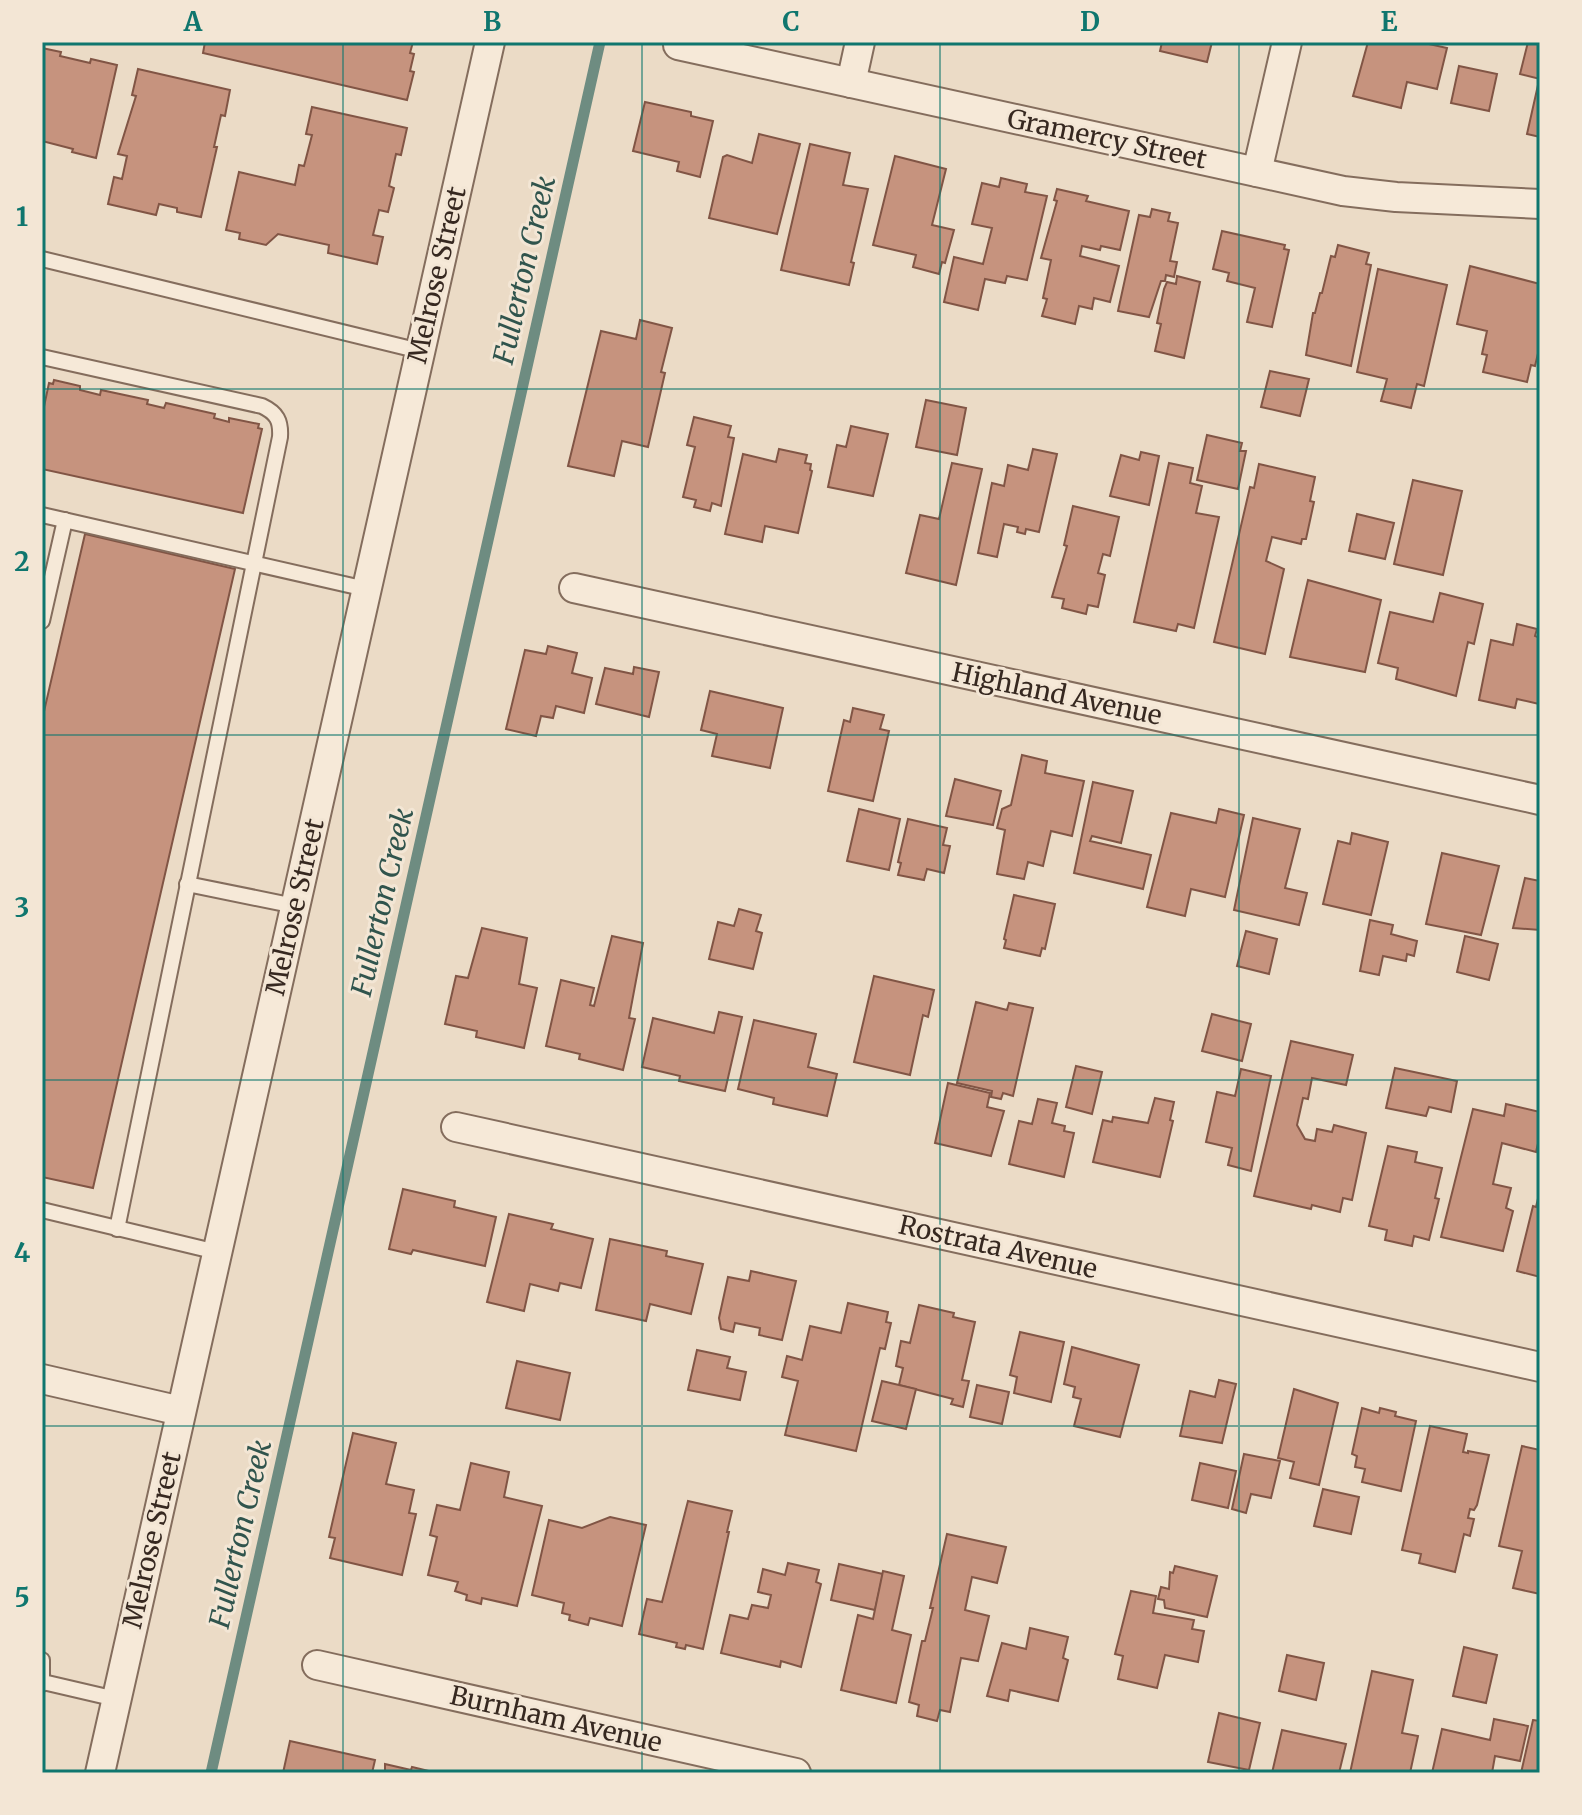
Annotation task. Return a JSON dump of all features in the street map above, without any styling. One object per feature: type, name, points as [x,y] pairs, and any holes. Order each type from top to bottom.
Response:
[{"type":"street","name":"Melrose Street","points":[[100,1773],[490,42]]},
{"type":"street","points":[[851,83],[860,42]]},
{"type":"street","points":[[1257,172],[1287,42]]},
{"type":"street","name":"Gramercy Street","points":[[678,45],[1343,191],[1396,197],[1540,204]]},
{"type":"street","name":"Highland Avenue","points":[[574,588],[1540,800]]},
{"type":"street","name":"Rostrata Avenue","points":[[456,1127],[1540,1367]]},
{"type":"street","points":[[42,1379],[181,1411]]},
{"type":"street","name":"Burnham Avenue","points":[[317,1665],[796,1773]]},
{"type":"lane","points":[[42,259],[420,351]]},
{"type":"lane","points":[[42,357],[262,406],[274,412],[281,424],[117,1229]]},
{"type":"lane","points":[[42,515],[366,589]]},
{"type":"lane","points":[[42,621],[65,520]]},
{"type":"lane","points":[[187,884],[295,906]]},
{"type":"lane","points":[[42,1210],[217,1252]]},
{"type":"lane","points":[[42,1660],[42,1683],[116,1699]]},
{"type":"building","points":[[205,42],[413,42],[410,71],[414,72],[407,100],[203,53]]},
{"type":"building","points":[[1162,42],[1212,42],[1207,62],[1160,51]]},
{"type":"building","points":[[1368,42],[1420,42],[1447,48],[1437,89],[1407,82],[1401,108],[1353,96]]},
{"type":"building","points":[[1528,42],[1540,43],[1540,79],[1520,74]]},
{"type":"building","points":[[42,48],[90,63],[91,59],[117,65],[96,158],[42,141]]},
{"type":"building","points":[[1459,66],[1497,74],[1489,111],[1451,103]]},
{"type":"building","points":[[138,69],[230,90],[225,116],[221,115],[201,217],[159,204],[156,215],[108,204],[114,177],[122,179],[127,156],[118,154],[136,96],[132,95]]},
{"type":"building","points":[[1540,85],[1540,137],[1527,134]]},
{"type":"building","points":[[645,102],[691,112],[691,116],[713,121],[700,177],[677,171],[679,162],[633,151]]},
{"type":"building","points":[[312,107],[407,128],[401,155],[396,154],[389,186],[394,188],[388,212],[379,210],[373,235],[383,237],[377,264],[328,253],[329,245],[278,234],[266,245],[239,239],[240,233],[226,230],[239,172],[295,185],[299,165],[304,166],[312,135],[306,134]]},
{"type":"building","points":[[759,134],[800,144],[777,234],[709,218],[723,157],[727,155],[752,163]]},
{"type":"building","points":[[810,144],[850,153],[843,185],[868,189],[851,262],[854,263],[849,285],[781,270]]},
{"type":"building","points":[[895,156],[946,169],[932,225],[954,230],[939,274],[913,267],[916,255],[873,245]]},
{"type":"building","points":[[1001,178],[1027,184],[1025,192],[1047,196],[1027,280],[1007,276],[1005,283],[985,279],[978,310],[944,302],[954,257],[983,264],[992,228],[972,224],[982,183],[999,187]]},
{"type":"building","points":[[1057,189],[1088,196],[1086,201],[1129,211],[1120,250],[1082,246],[1080,256],[1119,266],[1110,302],[1094,298],[1092,309],[1079,306],[1075,324],[1042,316],[1051,260],[1041,258],[1057,201],[1054,200]]},
{"type":"building","points":[[1152,209],[1170,213],[1168,221],[1178,223],[1170,261],[1177,262],[1174,277],[1166,275],[1165,281],[1161,281],[1149,317],[1118,311],[1139,215],[1150,217]]},
{"type":"building","points":[[1222,231],[1285,245],[1284,249],[1289,250],[1272,327],[1247,322],[1255,288],[1227,281],[1229,273],[1213,269]]},
{"type":"building","points":[[1338,245],[1369,253],[1366,264],[1371,265],[1351,366],[1306,355],[1313,313],[1322,293],[1331,256],[1335,257]]},
{"type":"building","points":[[1470,266],[1540,284],[1540,345],[1527,382],[1483,372],[1487,355],[1482,354],[1487,331],[1457,324]]},
{"type":"building","points":[[1378,269],[1447,285],[1424,386],[1417,384],[1411,408],[1381,401],[1387,379],[1357,372]]},
{"type":"building","points":[[1177,276],[1200,282],[1184,358],[1155,351],[1164,289],[1167,282],[1176,284]]},
{"type":"building","points":[[640,320],[672,328],[648,447],[622,441],[614,476],[568,466],[601,331],[636,339]]},
{"type":"building","points":[[1270,371],[1309,379],[1300,416],[1261,407]]},
{"type":"building","points":[[54,380],[100,395],[101,390],[148,400],[147,404],[164,408],[166,403],[215,414],[214,418],[229,422],[229,418],[259,424],[258,428],[262,429],[243,513],[42,469],[42,416],[49,383],[53,384]]},
{"type":"building","points":[[926,400],[966,408],[957,455],[916,447]]},
{"type":"building","points":[[694,417],[731,426],[728,437],[734,438],[721,506],[712,503],[710,511],[694,507],[696,500],[683,497],[695,447],[687,445]]},
{"type":"building","points":[[851,426],[888,434],[873,496],[828,487],[837,445],[846,447]]},
{"type":"building","points":[[1207,435],[1242,443],[1240,451],[1246,451],[1238,489],[1197,480]]},
{"type":"building","points":[[779,449],[807,455],[805,463],[811,464],[798,533],[765,526],[762,542],[725,534],[743,454],[776,462]]},
{"type":"building","points":[[1033,449],[1057,454],[1039,532],[1026,529],[1025,534],[1017,532],[1018,527],[1004,524],[997,557],[978,553],[992,483],[1004,486],[1008,465],[1028,470]]},
{"type":"building","points":[[1141,452],[1159,456],[1149,505],[1110,496],[1121,455],[1139,460]]},
{"type":"building","points":[[952,463],[982,469],[956,585],[906,573],[920,515],[939,519]]},
{"type":"building","points":[[1169,463],[1193,468],[1190,483],[1202,486],[1196,513],[1219,517],[1194,628],[1178,624],[1176,631],[1134,622]]},
{"type":"building","points":[[1259,464],[1315,477],[1310,501],[1314,502],[1306,539],[1302,539],[1301,544],[1272,537],[1266,561],[1284,569],[1265,654],[1214,642],[1250,487],[1254,488]]},
{"type":"building","points":[[1413,480],[1462,491],[1443,575],[1394,564]]},
{"type":"building","points":[[1073,506],[1119,517],[1110,556],[1103,554],[1098,573],[1105,575],[1098,607],[1088,605],[1086,614],[1062,608],[1064,599],[1052,597],[1067,546],[1064,545]]},
{"type":"building","points":[[1357,514],[1394,523],[1385,559],[1349,551]]},
{"type":"building","points":[[85,534],[235,569],[93,1188],[42,1177],[42,720]]},
{"type":"building","points":[[1308,580],[1381,600],[1365,672],[1290,657]]},
{"type":"building","points":[[1440,593],[1483,604],[1474,644],[1468,642],[1456,696],[1396,679],[1398,668],[1378,663],[1390,612],[1433,622]]},
{"type":"building","points":[[1517,624],[1537,629],[1535,636],[1540,638],[1539,704],[1517,699],[1515,708],[1479,700],[1491,640],[1513,645]]},
{"type":"building","points":[[548,646],[577,653],[572,673],[592,678],[584,713],[556,706],[553,718],[541,716],[536,736],[506,729],[525,650],[546,654]]},
{"type":"building","points":[[634,667],[659,672],[649,717],[596,704],[605,668],[633,674]]},
{"type":"building","points":[[710,691],[783,708],[770,768],[712,756],[717,734],[701,730]]},
{"type":"building","points":[[853,708],[884,715],[880,729],[889,731],[873,801],[828,791],[844,720],[850,722]]},
{"type":"building","points":[[1022,755],[1047,761],[1045,773],[1084,781],[1072,836],[1051,831],[1043,866],[1028,862],[1024,879],[997,874],[1005,830],[997,828],[1002,809],[1011,805]]},
{"type":"building","points":[[955,779],[1001,791],[993,825],[946,816]]},
{"type":"building","points":[[1093,782],[1133,791],[1121,843],[1092,836],[1090,841],[1151,855],[1143,889],[1074,873]]},
{"type":"building","points":[[859,809],[900,819],[889,870],[847,861]]},
{"type":"building","points":[[1219,809],[1244,815],[1225,897],[1191,889],[1185,916],[1147,907],[1171,813],[1216,823]]},
{"type":"building","points":[[1253,818],[1300,829],[1285,888],[1307,893],[1299,925],[1234,910]]},
{"type":"building","points":[[908,819],[947,828],[943,845],[950,846],[944,873],[927,869],[924,880],[898,875]]},
{"type":"building","points":[[1352,833],[1388,842],[1371,915],[1323,904],[1338,841],[1350,844]]},
{"type":"building","points":[[1442,853],[1499,866],[1481,935],[1426,924]]},
{"type":"building","points":[[1525,878],[1540,881],[1540,930],[1513,928]]},
{"type":"building","points":[[1014,895],[1055,904],[1045,949],[1042,948],[1040,956],[1004,948]]},
{"type":"building","points":[[739,909],[761,915],[756,931],[762,933],[753,969],[709,959],[718,922],[734,926]]},
{"type":"building","points":[[1370,920],[1393,925],[1391,934],[1417,941],[1414,956],[1407,954],[1406,961],[1383,956],[1379,975],[1360,971]]},
{"type":"building","points":[[482,928],[527,938],[519,984],[537,988],[524,1048],[476,1037],[477,1031],[445,1024],[456,976],[468,978]]},
{"type":"building","points":[[1246,931],[1277,939],[1269,974],[1237,966]]},
{"type":"building","points":[[612,936],[643,943],[629,1018],[635,1019],[623,1070],[579,1059],[580,1054],[546,1046],[561,980],[594,988],[590,1005],[594,1006]]},
{"type":"building","points":[[1465,936],[1498,944],[1489,980],[1457,972]]},
{"type":"building","points":[[874,976],[934,990],[928,1017],[923,1015],[910,1075],[854,1062]]},
{"type":"building","points":[[976,1002],[1007,1010],[1009,1003],[1033,1008],[1013,1096],[1003,1093],[1001,1099],[991,1097],[992,1091],[957,1083]]},
{"type":"building","points":[[719,1012],[742,1017],[725,1091],[679,1081],[680,1076],[642,1067],[653,1018],[714,1033]]},
{"type":"building","points":[[1212,1014],[1251,1024],[1242,1061],[1202,1051]]},
{"type":"building","points":[[754,1020],[816,1034],[808,1067],[837,1074],[827,1116],[773,1104],[774,1098],[738,1089]]},
{"type":"building","points":[[1291,1041],[1353,1055],[1346,1085],[1312,1078],[1308,1099],[1303,1098],[1297,1125],[1305,1139],[1315,1141],[1317,1129],[1332,1132],[1334,1125],[1366,1133],[1352,1200],[1343,1198],[1340,1212],[1254,1196]]},
{"type":"building","points":[[1076,1066],[1102,1072],[1092,1114],[1066,1107]]},
{"type":"building","points":[[1395,1068],[1457,1081],[1451,1112],[1429,1107],[1426,1116],[1386,1108]]},
{"type":"building","points":[[1241,1069],[1271,1076],[1251,1171],[1228,1165],[1232,1148],[1206,1142],[1217,1092],[1235,1096]]},
{"type":"building","points":[[948,1083],[990,1093],[987,1107],[1004,1111],[991,1156],[935,1143]]},
{"type":"building","points":[[1155,1098],[1174,1102],[1170,1120],[1173,1121],[1160,1177],[1093,1162],[1103,1120],[1112,1122],[1113,1117],[1148,1123]]},
{"type":"building","points":[[1038,1099],[1057,1103],[1052,1123],[1065,1126],[1064,1131],[1074,1133],[1064,1177],[1009,1164],[1019,1121],[1032,1124]]},
{"type":"building","points":[[1506,1104],[1540,1112],[1540,1135],[1536,1152],[1502,1143],[1493,1184],[1511,1188],[1506,1208],[1513,1211],[1503,1251],[1441,1237],[1473,1109],[1504,1116]]},
{"type":"building","points":[[1388,1146],[1417,1152],[1415,1162],[1442,1168],[1435,1198],[1439,1199],[1429,1240],[1414,1236],[1412,1246],[1385,1240],[1387,1230],[1369,1226]]},
{"type":"building","points":[[403,1189],[455,1201],[454,1207],[496,1217],[485,1266],[413,1250],[411,1254],[389,1249]]},
{"type":"building","points":[[1540,1190],[1540,1277],[1517,1271]]},
{"type":"building","points":[[509,1214],[553,1224],[551,1229],[593,1239],[581,1288],[560,1283],[558,1291],[530,1284],[524,1311],[487,1302]]},
{"type":"building","points":[[610,1239],[667,1251],[666,1256],[703,1264],[691,1314],[650,1304],[646,1321],[596,1310]]},
{"type":"building","points":[[751,1271],[796,1281],[782,1340],[759,1335],[760,1328],[735,1323],[733,1332],[721,1329],[719,1318],[728,1277],[749,1281]]},
{"type":"building","points":[[848,1303],[888,1312],[886,1322],[891,1323],[885,1349],[880,1348],[856,1451],[785,1435],[798,1381],[782,1377],[787,1356],[802,1360],[810,1326],[841,1333]]},
{"type":"building","points":[[919,1305],[954,1313],[953,1317],[975,1322],[962,1380],[969,1381],[963,1407],[951,1404],[953,1399],[899,1385],[903,1368],[896,1366],[901,1341],[910,1343]]},
{"type":"building","points":[[1020,1332],[1064,1342],[1051,1402],[1014,1393],[1017,1377],[1010,1375]]},
{"type":"building","points":[[1072,1347],[1139,1365],[1120,1437],[1074,1426],[1081,1399],[1073,1397],[1075,1387],[1064,1384]]},
{"type":"building","points":[[697,1350],[730,1357],[727,1368],[746,1372],[740,1400],[688,1390]]},
{"type":"building","points":[[517,1361],[570,1373],[560,1420],[506,1408]]},
{"type":"building","points":[[1219,1380],[1236,1384],[1222,1443],[1180,1436],[1190,1391],[1215,1397]]},
{"type":"building","points":[[882,1381],[916,1389],[906,1429],[872,1421]]},
{"type":"building","points":[[977,1385],[1009,1392],[1002,1424],[970,1417]]},
{"type":"building","points":[[1294,1389],[1338,1403],[1319,1485],[1290,1478],[1294,1462],[1278,1458]]},
{"type":"building","points":[[1362,1408],[1379,1413],[1380,1408],[1396,1412],[1395,1416],[1416,1421],[1401,1491],[1362,1482],[1365,1469],[1355,1467],[1357,1456],[1352,1454]]},
{"type":"building","points":[[1430,1426],[1467,1434],[1463,1452],[1489,1455],[1477,1505],[1474,1510],[1470,1509],[1468,1518],[1474,1519],[1470,1536],[1464,1534],[1455,1572],[1419,1563],[1421,1554],[1402,1550]]},
{"type":"building","points":[[353,1433],[396,1443],[386,1484],[414,1490],[409,1513],[416,1514],[402,1575],[330,1558],[335,1538],[329,1537]]},
{"type":"building","points":[[1522,1446],[1540,1450],[1540,1594],[1513,1588],[1522,1551],[1499,1546]]},
{"type":"building","points":[[1244,1454],[1280,1461],[1271,1498],[1251,1494],[1246,1513],[1232,1509]]},
{"type":"building","points":[[471,1463],[509,1472],[504,1497],[542,1506],[517,1606],[482,1598],[481,1604],[466,1600],[467,1595],[455,1591],[458,1582],[428,1575],[437,1537],[430,1535],[437,1505],[460,1510]]},
{"type":"building","points":[[1200,1463],[1236,1471],[1228,1508],[1192,1500]]},
{"type":"building","points":[[1323,1489],[1359,1497],[1351,1534],[1314,1526]]},
{"type":"building","points":[[688,1501],[732,1511],[703,1649],[686,1645],[685,1649],[676,1647],[677,1643],[639,1634],[647,1599],[662,1602]]},
{"type":"building","points":[[610,1517],[646,1525],[622,1626],[590,1618],[588,1625],[569,1620],[570,1615],[562,1613],[564,1603],[532,1595],[549,1520],[582,1528]]},
{"type":"building","points":[[947,1534],[1006,1547],[997,1583],[972,1577],[965,1610],[989,1616],[978,1661],[961,1658],[950,1712],[940,1710],[937,1721],[917,1716],[919,1705],[909,1702],[922,1641],[925,1641],[933,1608],[930,1608]]},
{"type":"building","points":[[788,1563],[819,1570],[816,1582],[821,1584],[801,1667],[781,1661],[780,1667],[721,1653],[730,1615],[748,1619],[752,1605],[768,1608],[771,1595],[758,1592],[763,1569],[785,1575]]},
{"type":"building","points":[[839,1564],[883,1574],[875,1610],[831,1600]]},
{"type":"building","points":[[1175,1566],[1217,1576],[1207,1617],[1165,1608],[1164,1600],[1158,1599],[1161,1587],[1169,1589],[1170,1572],[1173,1573]]},
{"type":"building","points":[[883,1571],[904,1576],[892,1630],[911,1635],[896,1703],[841,1690],[858,1615],[873,1619]]},
{"type":"building","points":[[1131,1591],[1156,1596],[1153,1613],[1194,1620],[1192,1629],[1204,1631],[1198,1662],[1165,1655],[1157,1688],[1118,1679],[1123,1656],[1115,1654]]},
{"type":"building","points":[[1030,1628],[1068,1637],[1063,1658],[1068,1660],[1058,1701],[1010,1690],[1008,1701],[987,1696],[1002,1643],[1026,1649]]},
{"type":"building","points":[[1464,1647],[1497,1655],[1486,1703],[1453,1696]]},
{"type":"building","points":[[1287,1655],[1324,1663],[1316,1700],[1279,1691]]},
{"type":"building","points":[[1372,1671],[1413,1680],[1402,1733],[1418,1736],[1410,1773],[1350,1773]]},
{"type":"building","points":[[1219,1713],[1260,1723],[1249,1770],[1208,1762]]},
{"type":"building","points":[[1494,1719],[1528,1726],[1520,1761],[1495,1756],[1492,1773],[1432,1773],[1442,1729],[1490,1740]]},
{"type":"building","points":[[1533,1720],[1540,1721],[1540,1773],[1521,1773]]},
{"type":"building","points":[[1282,1730],[1346,1744],[1339,1773],[1272,1773]]},
{"type":"building","points":[[290,1741],[375,1760],[372,1773],[283,1773]]},
{"type":"building","points":[[385,1764],[411,1770],[412,1767],[437,1773],[385,1773]]},
{"type":"waterway","name":"Fullerton Creek","points":[[211,1773],[600,42]]}]
